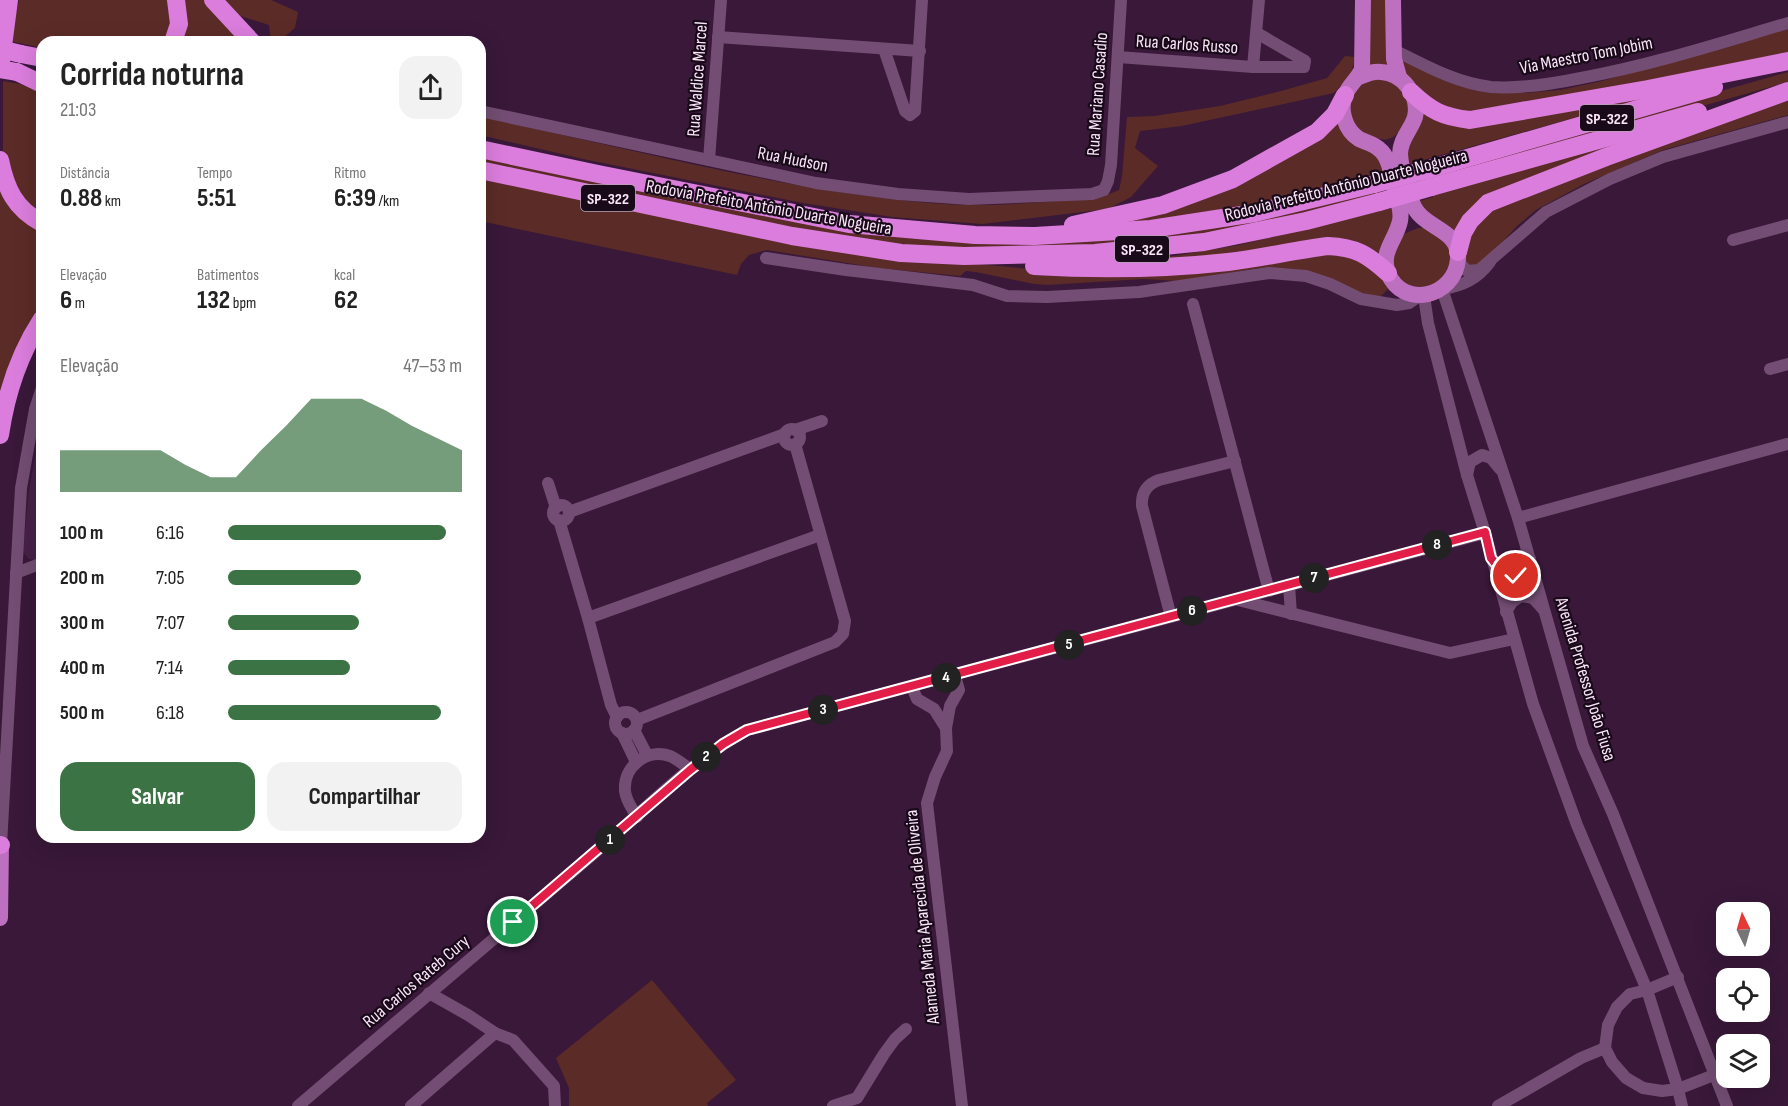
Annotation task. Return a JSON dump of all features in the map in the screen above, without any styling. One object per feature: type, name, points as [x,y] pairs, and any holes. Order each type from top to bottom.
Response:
[{"type":"highway","points":[[6,70],[2,44],[9,0]]},
{"type":"highway","points":[[2,44],[15,0]]},
{"type":"highway","points":[[175,36],[179,24],[176,0]]},
{"type":"highway","points":[[213,0],[246,36]]},
{"type":"highway","points":[[2,44],[21,54],[36,57]]},
{"type":"highway","points":[[1411,92],[1435,112],[1470,120],[1648,89],[1788,61]]},
{"type":"highway","name":"Rodovia Prefeito Antônio Duarte Nogueira","points":[[486,171],[792,236],[901,253],[1023,256],[1149,249],[1204,242],[1261,231],[1379,202],[1428,178],[1788,66]]},
{"type":"highway","points":[[6,70],[36,77]]},
{"type":"highway","points":[[6,70],[36,82]]},
{"type":"highway","points":[[1458,256],[1462,233],[1470,221],[1488,203],[1788,88]]},
{"type":"highway","name":"Rodovia Prefeito Antônio Duarte Nogueira","points":[[486,150],[849,224],[975,236],[1035,236],[1151,229],[1255,213],[1374,184],[1428,178],[1788,88]]},
{"type":"highway","points":[[975,236],[1096,221],[1163,205],[1197,193],[1233,179],[1317,132],[1335,114],[1345,95]]},
{"type":"highway","points":[[0,160],[9,193],[25,212],[36,219]]},
{"type":"highway","points":[[901,253],[976,262],[1067,268],[1149,268],[1230,262],[1328,246],[1343,247],[1365,254],[1391,278]]},
{"type":"highway","points":[[0,435],[7,396],[14,375],[36,329]]},
{"type":"main road","points":[[1364,0],[1362,63],[1359,77],[1345,95],[1342,108],[1352,134],[1379,149],[1384,155],[1399,206],[1400,222],[1386,254],[1391,278],[1401,288],[1421,296],[1442,289],[1450,280],[1458,256],[1447,234],[1421,218],[1412,203],[1400,153],[1401,144],[1416,113],[1411,92],[1399,77],[1394,50],[1393,0]]},
{"type":"main road","points":[[1359,77],[1379,71],[1399,77]]},
{"type":"main road","points":[[0,918],[1,845]]},
{"type":"street","name":"Rua Waldice Marcel","points":[[709,160],[721,0]]},
{"type":"street","points":[[884,48],[905,111],[910,115],[915,111],[922,0]]},
{"type":"street","name":"Rua Mariano Casadio","points":[[1104,190],[1111,165],[1121,0]]},
{"type":"street","name":"Rua Carlos Russo","points":[[1253,67],[1259,0]]},
{"type":"street","name":"Via Maestro Tom Jobim","points":[[1394,50],[1434,71],[1489,87],[1512,88],[1556,83],[1626,70],[1788,23]]},
{"type":"street","name":"Rua Carlos Russo","points":[[1118,57],[1253,67],[1304,67],[1305,61],[1257,33]]},
{"type":"street","points":[[718,38],[920,51]]},
{"type":"street","name":"Rua Hudson","points":[[486,112],[816,183],[898,194],[969,199],[1092,194],[1104,190]]},
{"type":"street","points":[[1442,289],[1459,286],[1471,280],[1482,272],[1521,232],[1546,212],[1610,179],[1663,157],[1788,122]]},
{"type":"street","points":[[1733,240],[1788,225]]},
{"type":"street","points":[[1458,256],[1467,271],[1473,272],[1490,262]]},
{"type":"street","points":[[766,258],[973,285],[1007,296],[1047,297],[1139,292],[1255,274],[1280,273],[1320,280],[1351,295],[1371,300],[1396,304],[1409,303],[1421,296],[1467,475],[1533,704],[1577,825],[1647,990],[1682,1106]]},
{"type":"street","points":[[1371,300],[1384,299],[1390,295],[1391,278]]},
{"type":"street","name":"Avenida Professor João Fiusa","points":[[1442,289],[1518,518],[1583,746],[1613,814],[1727,1106]]},
{"type":"street","points":[[1193,304],[1269,591]]},
{"type":"street","points":[[1770,369],[1788,364]]},
{"type":"street","points":[[1,845],[21,488],[36,406]]},
{"type":"street","points":[[561,513],[822,421]]},
{"type":"street","points":[[548,483],[561,513],[611,705],[617,717],[616,726],[631,728],[835,642],[843,634],[845,621],[795,444],[799,433],[790,432]]},
{"type":"street","points":[[1518,518],[1787,444]]},
{"type":"street","points":[[1467,475],[1470,462],[1482,455],[1491,458],[1504,474]]},
{"type":"street","points":[[1172,617],[1142,506],[1144,492],[1150,484],[1159,480],[1235,461]]},
{"type":"street","name":"Rua Carlos Rateb Cury","points":[[298,1106],[690,770],[723,744],[747,730],[1485,532]]},
{"type":"street","points":[[588,618],[820,535]]},
{"type":"street","points":[[1491,558],[1502,572],[1516,576],[1525,571],[1530,559]]},
{"type":"street","points":[[16,573],[36,565]]},
{"type":"street","points":[[1289,585],[1292,614]]},
{"type":"street","points":[[1506,612],[1512,602],[1521,596],[1533,598],[1544,610]]},
{"type":"street","points":[[1235,600],[1450,653],[1514,639]]},
{"type":"street","name":"Alameda Maria Aparecida de Oliveira","points":[[955,676],[959,690],[950,706],[946,728],[947,751],[927,802],[962,1106]]},
{"type":"street","points":[[912,687],[917,699],[934,709],[946,728]]},
{"type":"street","points":[[934,709],[950,706]]},
{"type":"street","points":[[617,717],[623,713],[630,713],[636,762]]},
{"type":"street","points":[[631,728],[647,755]]},
{"type":"street","points":[[637,817],[628,801],[625,788],[628,775],[636,762],[647,755],[670,756],[690,770]]},
{"type":"street","points":[[1678,978],[1630,994],[1617,1007],[1608,1025],[1605,1048],[1612,1062],[1626,1078],[1643,1088],[1662,1091],[1678,1089],[1714,1075]]},
{"type":"street","points":[[429,993],[495,1033],[513,1040],[554,1086],[555,1106]]},
{"type":"street","points":[[833,1106],[860,1102],[884,1054],[906,1029]]},
{"type":"street","points":[[411,1106],[495,1033]]},
{"type":"street","points":[[1498,1106],[1581,1058],[1605,1048]]},
{"type":"shaded area","points":[[19,0],[171,0],[174,10],[169,36],[36,36],[36,47],[10,41]]},
{"type":"shaded area","points":[[178,0],[209,0],[241,36],[178,36]]},
{"type":"shaded area","points":[[223,0],[271,0],[298,12],[295,28],[285,36],[270,36],[269,25],[234,14]]},
{"type":"shaded area","points":[[1368,0],[1387,0],[1390,66],[1366,67]]},
{"type":"shaded area","points":[[1788,29],[1788,57],[1482,114],[1438,108],[1407,78],[1402,63],[1405,59],[1499,91],[1525,93],[1560,90],[1602,81]]},
{"type":"shaded area","points":[[1345,56],[1356,57],[1350,76],[1334,93],[1182,126],[1140,131],[1135,148],[1158,166],[1131,197],[1108,209],[982,224],[892,217],[803,203],[583,159],[486,136],[486,117],[704,167],[873,197],[951,204],[994,205],[1038,202],[1102,197],[1119,190],[1127,117],[1154,116],[1220,106],[1327,78]]},
{"type":"shaded area","points":[[1788,72],[1788,82],[1428,183],[1426,175]]},
{"type":"shaded area","points":[[1382,77],[1399,84],[1411,111],[1400,130],[1389,139],[1376,138],[1355,129],[1348,106],[1359,84]]},
{"type":"shaded area","points":[[3,81],[36,87],[36,215],[27,210],[3,156]]},
{"type":"shaded area","points":[[1788,94],[1788,115],[1663,150],[1584,184],[1536,210],[1477,267],[1466,265],[1463,245],[1483,212]]},
{"type":"shaded area","points":[[1652,96],[1406,165],[1405,145],[1420,112],[1435,116]]},
{"type":"shaded area","points":[[1339,117],[1377,154],[1385,171],[1245,207],[1152,221],[1106,225],[1154,212]]},
{"type":"shaded area","points":[[1678,125],[1503,192],[1456,238],[1416,202],[1433,197],[1433,195]]},
{"type":"shaded area","points":[[486,156],[1018,243],[1380,188],[1382,195],[1246,230],[1018,252],[860,242],[486,165]]},
{"type":"shaded area","points":[[0,175],[36,218],[36,317],[0,416]]},
{"type":"shaded area","points":[[486,180],[977,264],[1030,269],[1324,251],[1361,257],[1388,285],[1388,289],[1381,296],[1374,297],[1295,269],[1260,268],[1177,281],[1144,279],[1048,285],[966,271],[960,276],[878,268],[767,250],[749,255],[741,264],[737,275],[486,222]]},
{"type":"shaded area","points":[[1397,207],[1382,260],[1367,250],[1077,263],[1173,256],[1239,245]]},
{"type":"shaded area","points":[[1424,228],[1449,244],[1452,268],[1431,289],[1402,284],[1390,263],[1401,235]]},
{"type":"shaded area","points":[[36,451],[36,560],[34,560],[29,559],[23,552],[29,490]]},
{"type":"shaded area","points":[[652,980],[736,1080],[707,1103],[708,1106],[569,1106],[569,1088],[556,1058]]},
{"type":"route","points":[[513,922],[690,770],[723,744],[747,730],[1485,532],[1491,558],[1502,572],[1516,576]]}]
